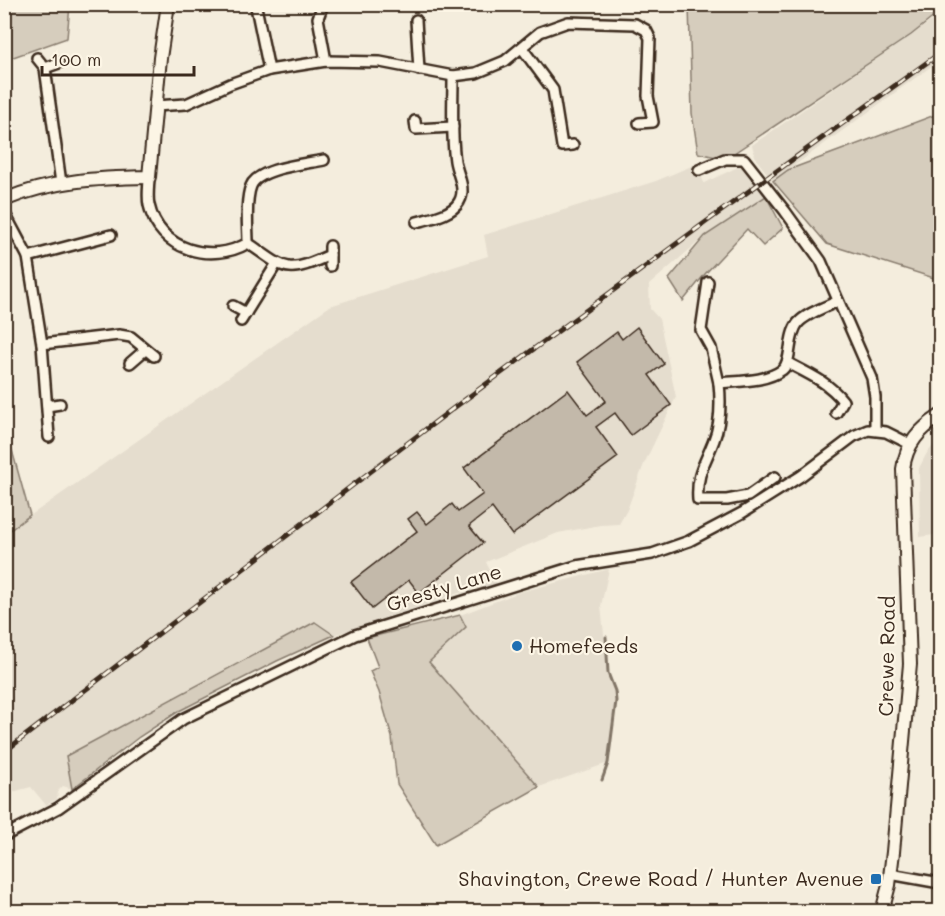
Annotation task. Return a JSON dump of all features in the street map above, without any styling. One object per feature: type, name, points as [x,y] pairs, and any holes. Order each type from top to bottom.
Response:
[{"type":"street","points":[[168,4],[160,58],[149,177],[151,212],[160,228],[173,241],[190,250],[210,254],[230,252],[248,243]]},
{"type":"street","points":[[256,7],[269,70]]},
{"type":"street","points":[[322,7],[313,19],[326,61]]},
{"type":"street","points":[[416,20],[419,70]]},
{"type":"street","points":[[155,106],[186,104],[230,84],[269,70],[326,61],[380,62],[453,76],[477,73],[497,66],[540,32],[568,22],[635,24],[643,27],[650,42],[648,96],[652,122]]},
{"type":"street","points":[[522,48],[553,90],[562,146]]},
{"type":"street","points":[[37,58],[45,68],[60,183]]},
{"type":"street","points":[[45,68],[59,63]]},
{"type":"street","points":[[417,222],[449,211],[457,205],[461,197],[462,188],[455,160],[453,76]]},
{"type":"street","points":[[639,123],[664,122]]},
{"type":"street","points":[[416,129],[453,127]]},
{"type":"street","points":[[551,147],[573,145]]},
{"type":"street","points":[[699,171],[725,159],[744,159],[821,261],[872,378],[875,397],[875,429],[910,444],[920,432],[940,416]]},
{"type":"street","points":[[248,243],[249,194],[253,181],[268,172],[324,160]]},
{"type":"street","points":[[4,200],[60,183],[149,177]]},
{"type":"street","points":[[4,212],[28,256],[42,344],[49,437]]},
{"type":"street","points":[[28,256],[111,235]]},
{"type":"street","points":[[248,243],[278,264],[288,268],[299,268],[330,250],[330,266]]},
{"type":"street","points":[[233,306],[243,317],[278,264]]},
{"type":"street","points":[[708,282],[701,330],[711,348],[722,409],[715,439],[700,468],[697,484],[698,500],[727,500],[748,496],[775,477]]},
{"type":"street","points":[[719,383],[766,377],[780,371],[788,363],[791,336],[799,322],[838,302]]},
{"type":"street","points":[[42,344],[119,334],[130,337],[154,356]]},
{"type":"street","points":[[130,363],[144,350]]},
{"type":"street","points":[[788,363],[818,378],[834,390],[843,401],[836,412]]},
{"type":"street","points":[[46,406],[60,404]]},
{"type":"street","name":"Gresty Lane","points":[[4,836],[58,808],[183,719],[355,634],[576,566],[652,554],[689,541],[742,513],[801,476],[854,436],[875,429]]},
{"type":"street","name":"Crewe Road","points":[[882,912],[890,874],[910,664],[902,480],[904,461],[910,444]]},
{"type":"street","points":[[890,874],[940,883]]},
{"type":"shaded area","points":[[940,4],[940,12],[911,35],[725,159],[698,153],[692,113],[689,5]]},
{"type":"shaded area","points":[[4,5],[70,5],[67,38],[5,60]]},
{"type":"shaded area","points":[[940,15],[940,60],[773,181],[756,159],[752,145]]},
{"type":"shaded area","points":[[940,113],[940,280],[827,244],[773,181],[788,170]]},
{"type":"shaded area","points":[[694,165],[699,170],[704,183],[740,166],[745,168],[766,196],[705,236],[649,285],[650,309],[659,319],[676,397],[619,524],[558,533],[486,562],[497,585],[459,593],[334,635],[315,622],[66,756],[72,789],[63,786],[58,791],[57,799],[46,805],[31,787],[5,794],[4,534],[330,306],[488,256],[484,235],[656,181]]},
{"type":"shaded area","points":[[766,196],[783,228],[763,246],[747,229],[683,301],[669,279],[705,236]]},
{"type":"shaded area","points":[[5,425],[30,515],[4,534]]},
{"type":"shaded area","points":[[940,438],[940,534],[920,537],[919,468],[927,453]]},
{"type":"shaded area","points":[[609,569],[601,606],[608,673],[616,701],[608,763],[539,787],[428,662],[466,627],[460,615],[520,592]]},
{"type":"shaded area","points":[[460,615],[466,627],[429,662],[539,787],[436,845],[397,784],[392,737],[379,692],[370,671],[378,667],[367,638]]},
{"type":"shaded area","points":[[315,622],[334,635],[179,711],[139,737],[72,789],[66,756]]},
{"type":"building","points":[[637,327],[664,364],[649,375],[671,405],[631,435],[615,413],[596,427],[618,457],[512,535],[492,508],[469,526],[483,543],[419,593],[409,580],[372,609],[351,582],[417,531],[408,519],[417,512],[427,524],[452,504],[458,512],[483,494],[464,468],[568,390],[587,415],[606,401],[577,362],[617,332],[622,339]]},
{"type":"waterway","points":[[602,780],[608,763],[616,701],[608,673],[606,637]]},
{"type":"railway","points":[[4,752],[451,410],[940,53]]},
{"type":"place","name":"Homefeeds","points":[[517,646]]},
{"type":"place","name":"Shavington, Crewe Road / Hunter Avenue","points":[[876,879]]}]
